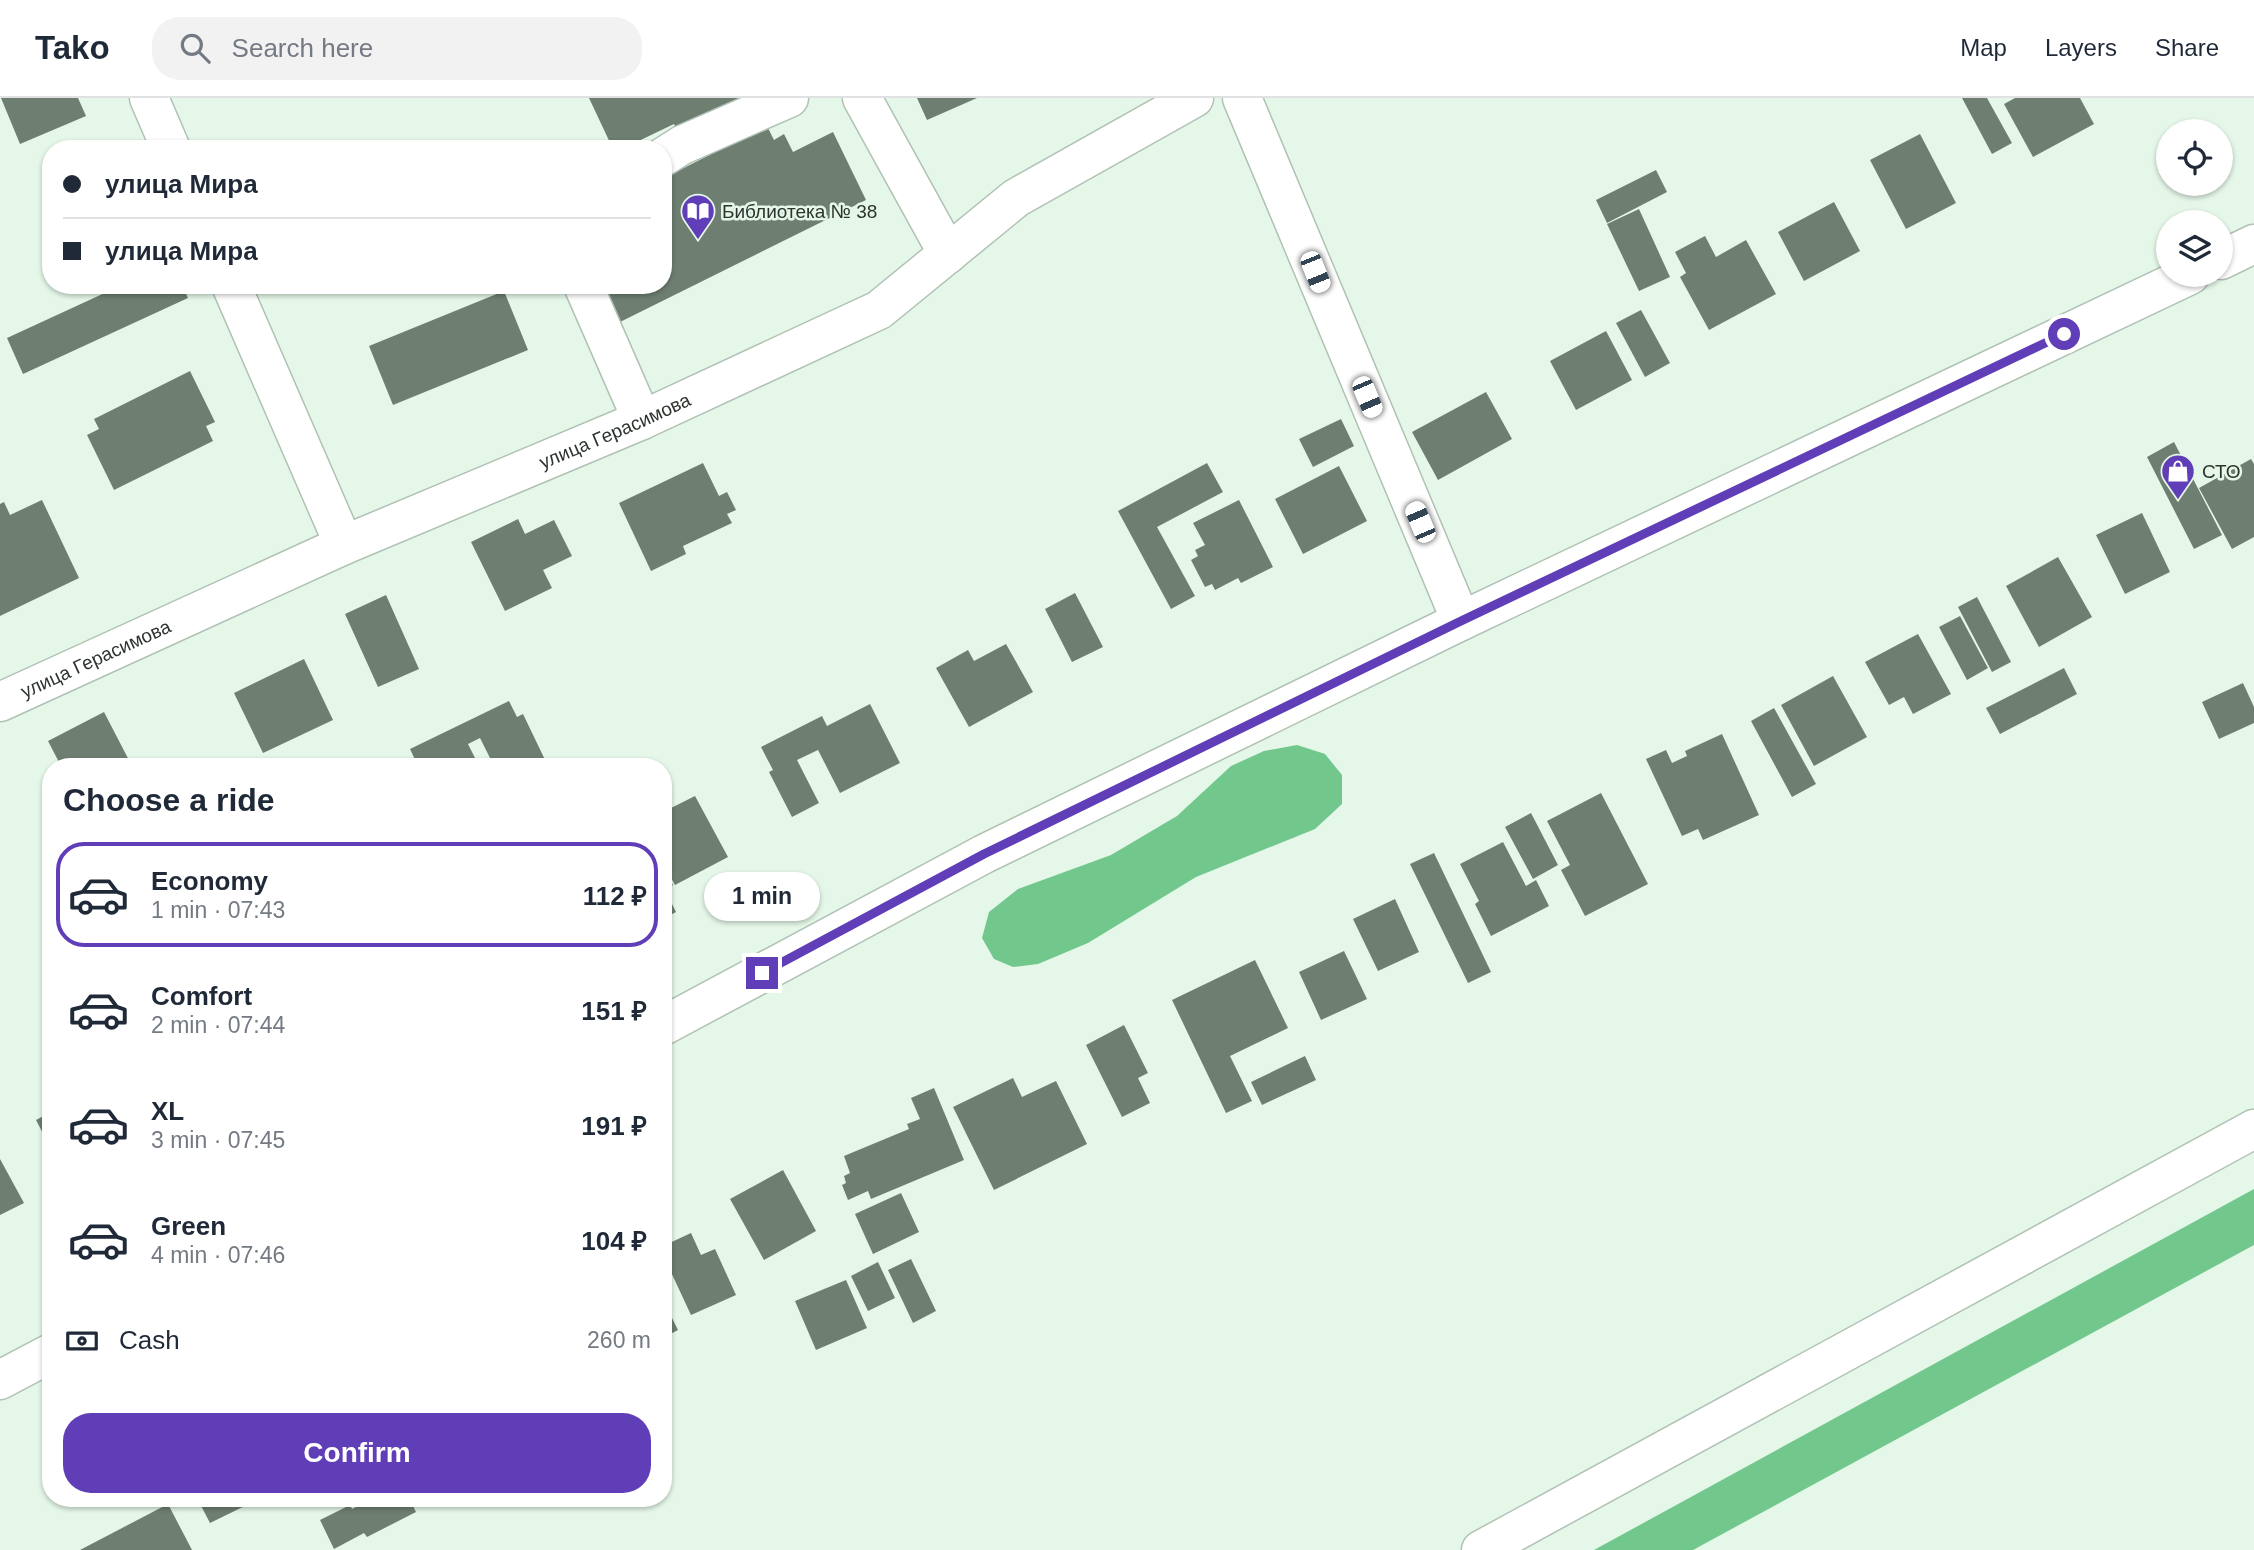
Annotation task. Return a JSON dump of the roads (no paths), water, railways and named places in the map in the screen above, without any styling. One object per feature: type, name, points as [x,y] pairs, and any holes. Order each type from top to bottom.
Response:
[{"type":"main road","points":[[149,98],[167,140]]},
{"type":"main road","points":[[672,151],[789,98]]},
{"type":"main road","points":[[862,98],[947,254]]},
{"type":"main road","name":"улица Герасимова","points":[[0,702],[344,545],[642,420],[879,310],[1016,198],[1194,98]]},
{"type":"main road","points":[[1242,98],[1461,621]]},
{"type":"main road","points":[[2233,254],[2254,244]]},
{"type":"main road","points":[[672,1021],[984,854],[1461,621],[2165,287]]},
{"type":"main road","points":[[235,294],[344,545]]},
{"type":"main road","points":[[587,294],[642,420]]},
{"type":"main road","points":[[1480,1550],[2254,1129]]},
{"type":"main road","points":[[0,1380],[42,1358]]},
{"type":"place","name":"Библиотека № 38","points":[[698,241]]},
{"type":"place","name":"СТО","points":[[2178,501]]}]
